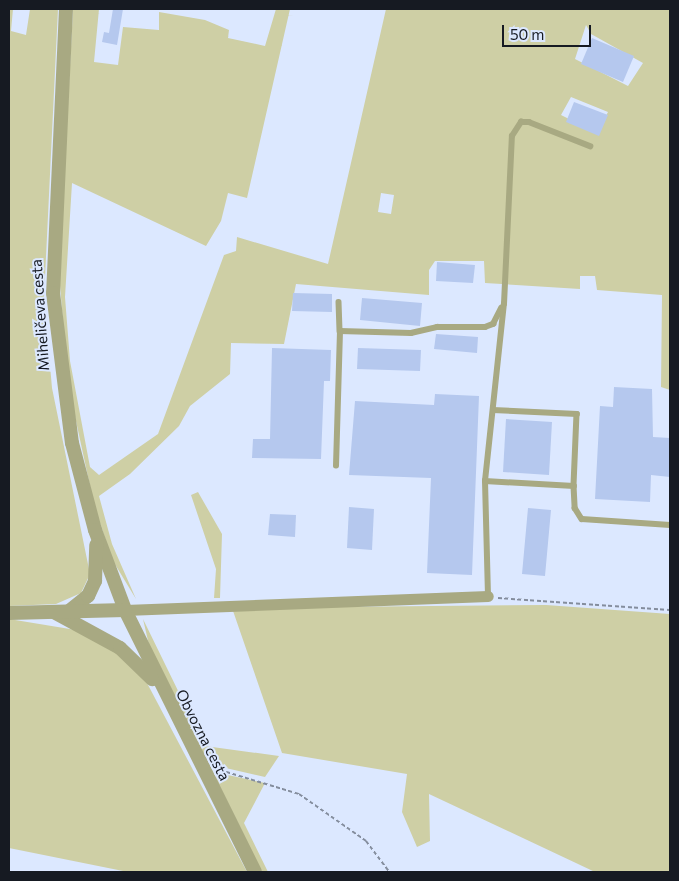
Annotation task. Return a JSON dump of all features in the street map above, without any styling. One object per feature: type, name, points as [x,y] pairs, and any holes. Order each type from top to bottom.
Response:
[{"type":"street","name":"Miheličeva cesta","points":[[66,9],[52,293],[62,389],[95,530],[124,610]]},
{"type":"street","points":[[61,612],[81,605],[95,581],[95,530]]},
{"type":"street","points":[[9,613],[487,597]]},
{"type":"street","name":"Obvozna cesta","points":[[124,610],[160,687],[255,872]]},
{"type":"street","points":[[61,612],[120,648],[160,687]]},
{"type":"lane","points":[[487,597],[485,481],[504,304],[514,128],[529,122],[590,146]]},
{"type":"lane","points":[[336,466],[340,302]]},
{"type":"lane","points":[[340,331],[411,333],[437,327],[486,327],[493,324],[504,304]]},
{"type":"lane","points":[[493,410],[577,414],[575,508],[582,519],[670,525]]},
{"type":"lane","points":[[485,481],[574,486]]},
{"type":"path","points":[[487,597],[670,610]]},
{"type":"path","points":[[200,765],[277,784],[299,794],[366,841],[389,872]]},
{"type":"green space","points":[[9,9],[13,9],[11,31],[26,35],[30,9],[58,9],[44,298],[52,388],[90,574],[81,593],[56,604],[9,606]]},
{"type":"green space","points":[[73,9],[99,9],[94,62],[118,65],[123,27],[159,30],[159,12],[205,20],[229,30],[228,38],[265,46],[276,9],[290,9],[247,198],[228,193],[221,221],[206,246],[72,183],[65,297],[70,361],[90,467],[99,475],[158,434],[224,255],[236,251],[237,237],[328,264],[386,9],[670,9],[670,390],[661,387],[662,295],[597,290],[595,276],[580,276],[580,289],[485,283],[484,261],[435,261],[429,270],[429,295],[296,284],[284,344],[231,343],[230,374],[190,406],[179,426],[130,474],[99,496],[112,544],[136,599],[113,561],[95,509],[68,384],[59,273]],"holes":[[[586,25],[591,34],[643,63],[628,86],[575,59]],[[571,97],[608,112],[597,133],[561,115]],[[381,193],[394,195],[391,214],[378,212]]]},
{"type":"green space","points":[[198,492],[222,534],[220,598],[214,598],[216,569],[191,495]]},
{"type":"green space","points":[[546,605],[670,614],[670,872],[595,872],[429,794],[430,841],[417,847],[402,812],[407,774],[282,753],[232,608]]},
{"type":"green space","points":[[9,619],[82,631],[116,653],[147,683],[247,872],[128,872],[9,848]]},
{"type":"green space","points":[[143,619],[205,746],[279,756],[265,777],[217,766],[199,749],[149,645]]},
{"type":"green space","points":[[218,773],[265,783],[244,823],[268,872],[262,872],[216,779]]},
{"type":"building","points":[[113,9],[123,9],[117,45],[102,42],[104,32],[109,33]]},
{"type":"building","points":[[592,38],[634,56],[623,82],[581,64]]},
{"type":"building","points":[[574,102],[608,115],[599,136],[566,122]]},
{"type":"building","points":[[437,262],[475,265],[473,283],[436,281]]},
{"type":"building","points":[[293,293],[332,294],[332,312],[292,311]]},
{"type":"building","points":[[362,298],[422,303],[420,326],[360,320]]},
{"type":"building","points":[[436,334],[478,337],[477,353],[434,349]]},
{"type":"building","points":[[272,348],[331,350],[330,381],[324,381],[321,459],[252,458],[253,439],[270,439]]},
{"type":"building","points":[[358,348],[421,350],[420,371],[357,369]]},
{"type":"building","points":[[614,387],[652,389],[653,437],[670,438],[670,477],[651,475],[650,502],[595,499],[600,406],[613,407]]},
{"type":"building","points":[[435,394],[479,396],[472,575],[427,573],[431,478],[349,475],[355,401],[434,405]]},
{"type":"building","points":[[506,419],[552,422],[549,475],[503,472]]},
{"type":"building","points":[[349,507],[374,509],[372,550],[347,548]]},
{"type":"building","points":[[528,508],[551,510],[545,576],[522,574]]},
{"type":"building","points":[[270,514],[296,515],[295,537],[268,535]]}]
